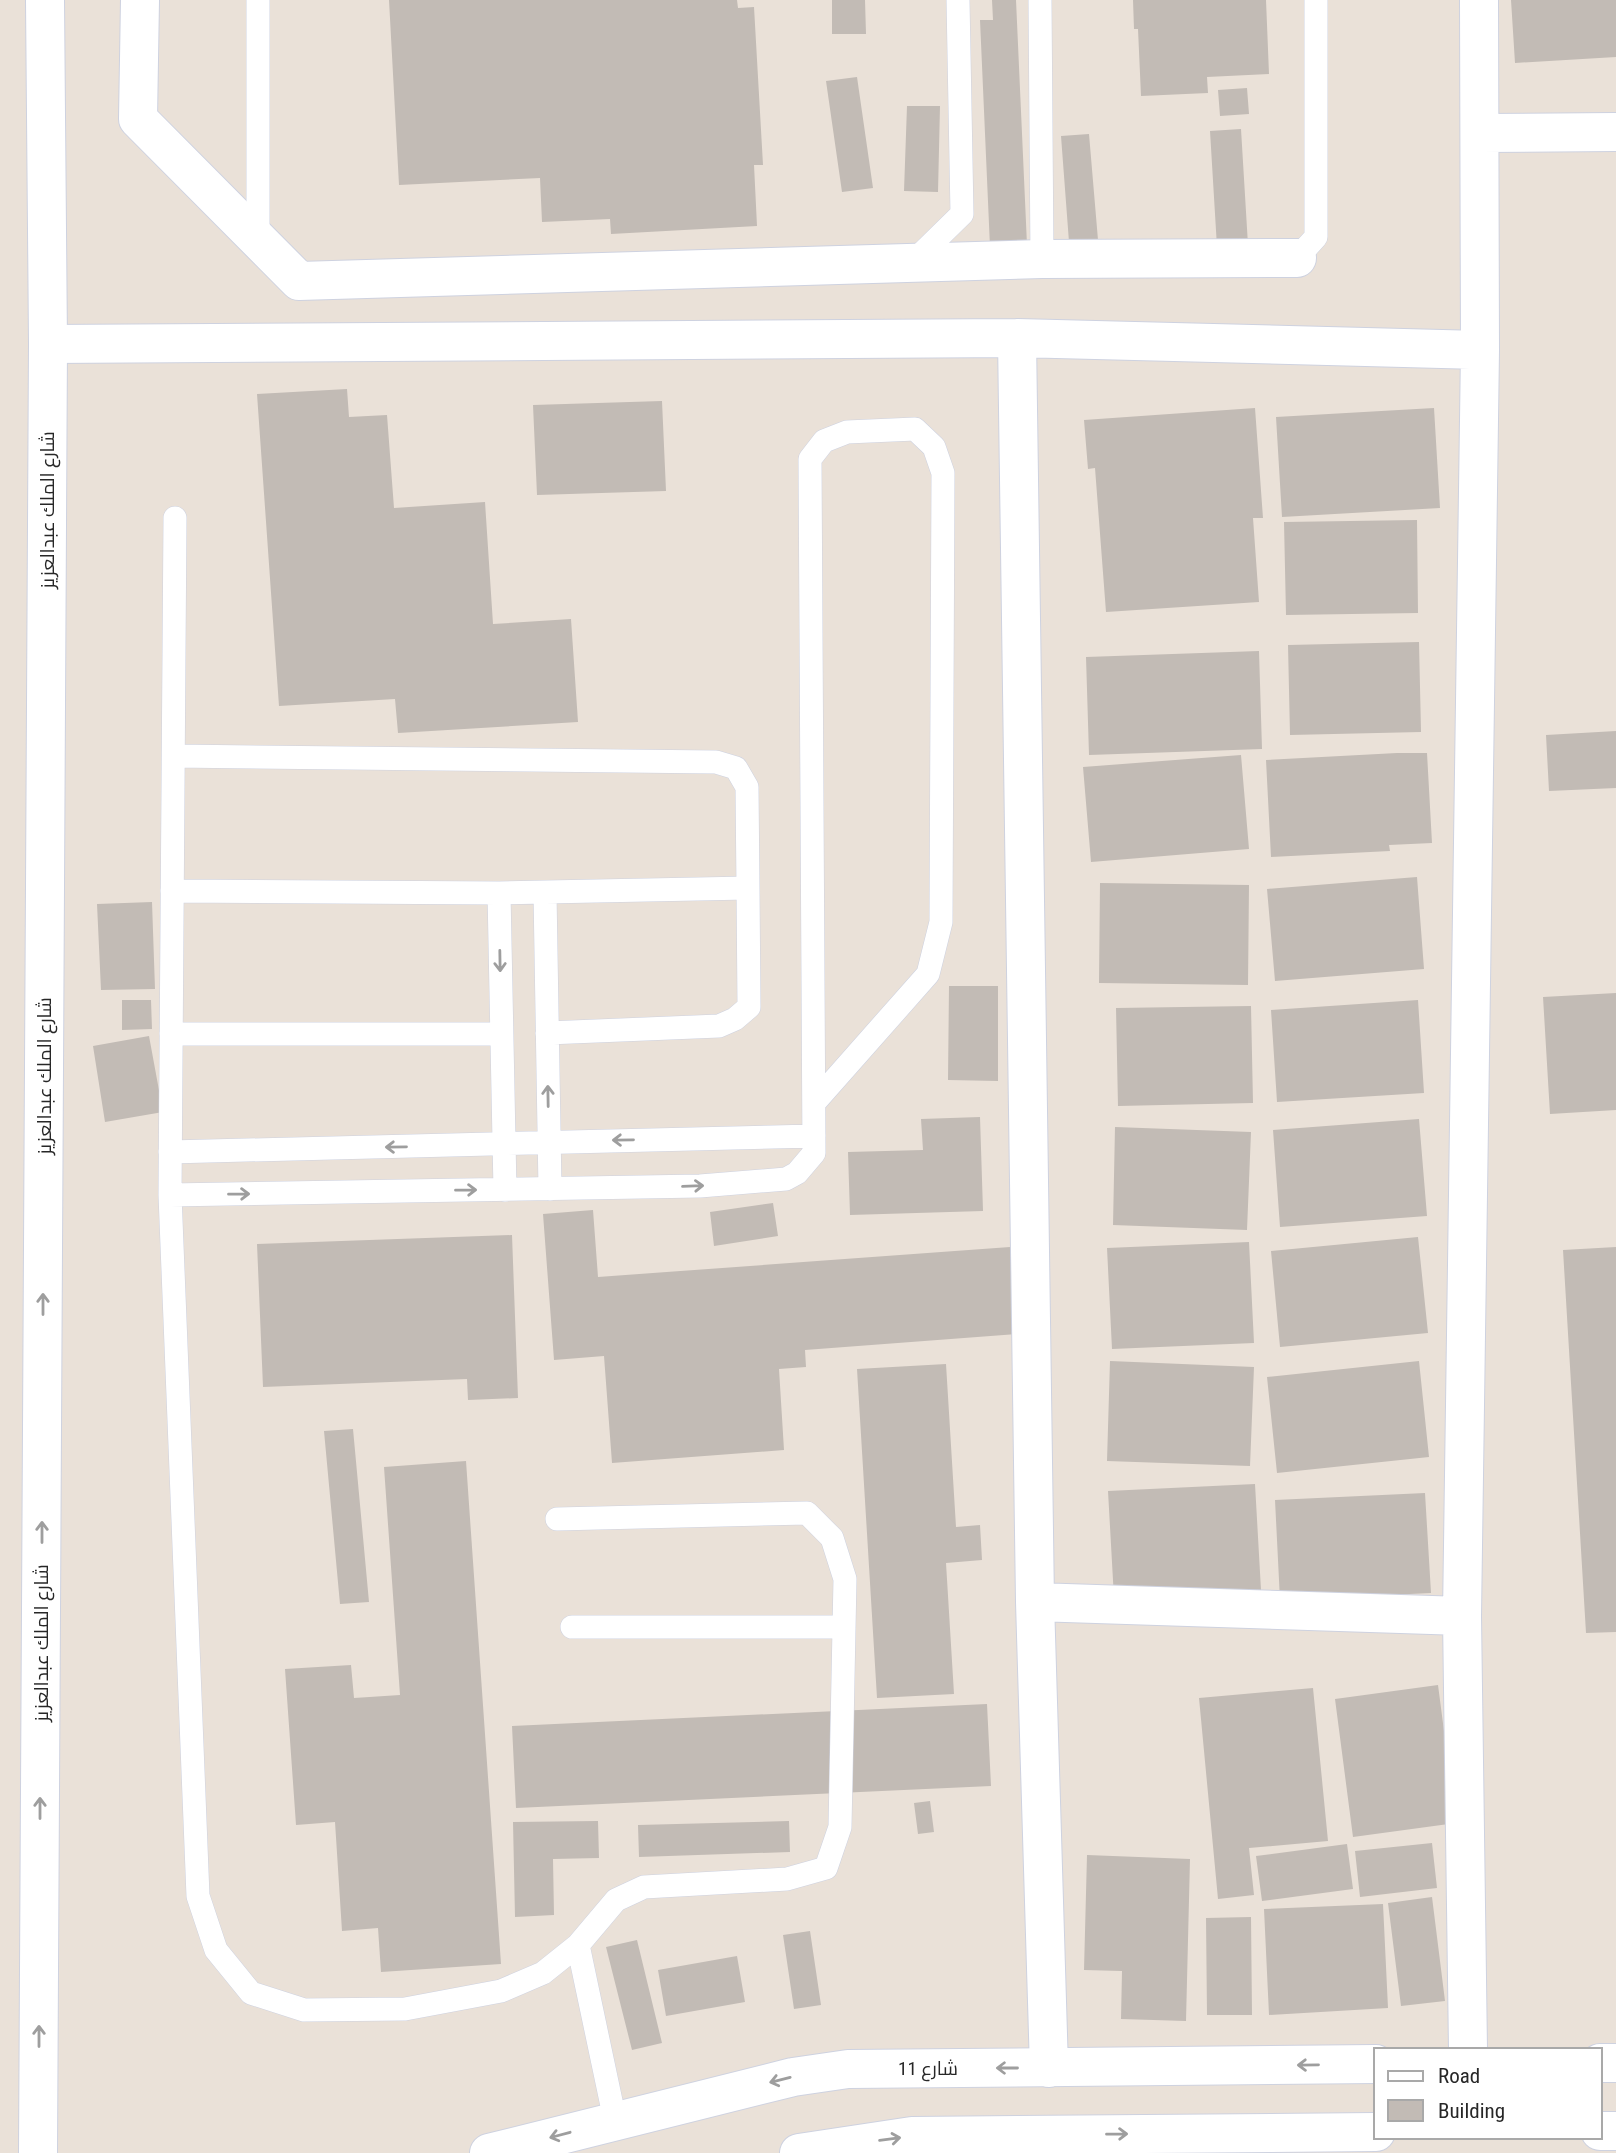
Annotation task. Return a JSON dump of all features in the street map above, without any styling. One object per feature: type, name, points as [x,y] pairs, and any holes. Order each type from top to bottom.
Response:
[{"type":"street","name":"شارع الملك عبدالعزيز","points":[[38,2153],[48,344],[45,0]]},
{"type":"street","points":[[140,0],[138,119],[299,281],[1042,259],[1297,258]]},
{"type":"street","points":[[1468,2048],[1462,1616],[1480,350],[1479,0]]},
{"type":"street","points":[[1481,133],[1616,131]]},
{"type":"street","points":[[1017,338],[1035,1602],[1049,2068]]},
{"type":"street","points":[[48,344],[1017,338],[1480,350]]},
{"type":"street","points":[[1035,1602],[1462,1616]]},
{"type":"street","name":"شارع 11","points":[[489,2153],[793,2077],[848,2069],[1374,2064]]},
{"type":"street","points":[[39,2088],[63,2153]]},
{"type":"street","points":[[799,2153],[842,2149],[912,2136],[1374,2132]]},
{"type":"lane","points":[[258,0],[258,238]]},
{"type":"lane","points":[[913,262],[962,214],[958,0]]},
{"type":"lane","points":[[1040,0],[1042,259]]},
{"type":"lane","points":[[1297,258],[1316,237],[1316,0]]},
{"type":"lane","points":[[170,1195],[700,1186],[786,1179],[797,1173],[814,1153],[810,459],[824,441],[846,432],[915,429],[934,447],[943,473],[941,922],[928,974],[814,1103]]},
{"type":"lane","points":[[175,517],[170,1195],[198,1896],[216,1950],[251,1993],[304,2010],[405,2009],[501,1991],[543,1973],[578,1945],[616,1900],[644,1887],[787,1879],[825,1868],[840,1826],[845,1579],[832,1538],[807,1513],[557,1519]]},
{"type":"lane","points":[[174,756],[716,762],[736,768],[747,787],[748,1007],[735,1019],[719,1026],[547,1033]]},
{"type":"lane","points":[[172,891],[545,893],[748,888]]},
{"type":"lane","points":[[499,893],[505,1189]]},
{"type":"lane","points":[[545,893],[550,1189]]},
{"type":"lane","points":[[171,1034],[501,1034]]},
{"type":"lane","points":[[170,1152],[814,1136]]},
{"type":"lane","points":[[572,1627],[844,1627]]},
{"type":"lane","points":[[578,1945],[615,2120]]},
{"type":"building","points":[[389,0],[737,0],[738,8],[754,7],[763,165],[754,165],[757,226],[611,234],[610,219],[542,222],[540,178],[399,185]]},
{"type":"building","points":[[832,0],[865,0],[866,34],[832,34]]},
{"type":"building","points":[[992,0],[1016,0],[1027,245],[990,247],[980,20],[993,20]]},
{"type":"building","points":[[1133,0],[1266,0],[1269,74],[1207,77],[1208,93],[1141,96],[1138,29],[1134,29]]},
{"type":"building","points":[[1511,0],[1616,0],[1616,57],[1515,63]]},
{"type":"building","points":[[857,77],[873,188],[842,192],[826,81]]},
{"type":"building","points":[[1247,88],[1249,114],[1220,116],[1218,90]]},
{"type":"building","points":[[907,106],[940,106],[938,192],[904,191]]},
{"type":"building","points":[[1241,129],[1248,245],[1217,247],[1210,131]]},
{"type":"building","points":[[1089,134],[1098,240],[1069,242],[1061,136]]},
{"type":"building","points":[[347,389],[349,417],[387,415],[394,508],[485,502],[493,624],[571,619],[578,722],[398,733],[395,699],[279,706],[257,394]]},
{"type":"building","points":[[662,401],[666,491],[537,495],[533,405]]},
{"type":"building","points":[[1255,408],[1263,518],[1253,518],[1259,602],[1106,612],[1095,468],[1088,469],[1084,420]]},
{"type":"building","points":[[1434,408],[1440,508],[1282,517],[1276,417]]},
{"type":"building","points":[[1417,520],[1418,613],[1286,615],[1284,522]]},
{"type":"building","points":[[1419,642],[1421,732],[1290,735],[1288,645]]},
{"type":"building","points":[[1259,651],[1262,749],[1089,755],[1086,657]]},
{"type":"building","points":[[1616,731],[1616,788],[1549,791],[1546,735]]},
{"type":"building","points":[[1427,753],[1432,843],[1389,845],[1390,851],[1271,857],[1266,760]]},
{"type":"building","points":[[1241,755],[1249,849],[1091,862],[1083,767]]},
{"type":"building","points":[[1417,877],[1424,969],[1275,981],[1267,889]]},
{"type":"building","points":[[1100,883],[1249,885],[1248,985],[1099,983]]},
{"type":"building","points":[[152,902],[155,989],[101,990],[97,904]]},
{"type":"building","points":[[949,986],[998,986],[998,1081],[948,1080]]},
{"type":"building","points":[[1616,993],[1616,1110],[1550,1114],[1543,997]]},
{"type":"building","points":[[122,1000],[151,1000],[152,1029],[122,1030]]},
{"type":"building","points":[[1418,1000],[1424,1093],[1277,1102],[1271,1010]]},
{"type":"building","points":[[1251,1006],[1253,1103],[1118,1106],[1116,1008]]},
{"type":"building","points":[[149,1036],[163,1112],[105,1122],[93,1046]]},
{"type":"building","points":[[980,1117],[983,1211],[850,1215],[848,1152],[923,1150],[921,1119]]},
{"type":"building","points":[[1419,1119],[1427,1216],[1280,1227],[1273,1130]]},
{"type":"building","points":[[1115,1127],[1251,1132],[1247,1230],[1113,1225]]},
{"type":"building","points":[[773,1203],[778,1236],[714,1246],[710,1212]]},
{"type":"building","points":[[593,1210],[598,1277],[1010,1247],[1017,1334],[805,1350],[806,1367],[779,1369],[784,1450],[612,1463],[604,1356],[554,1360],[543,1214]]},
{"type":"building","points":[[512,1235],[518,1398],[468,1400],[467,1379],[263,1387],[257,1244]]},
{"type":"building","points":[[1418,1237],[1428,1333],[1280,1347],[1271,1251]]},
{"type":"building","points":[[1249,1242],[1254,1343],[1112,1349],[1107,1248]]},
{"type":"building","points":[[1616,1247],[1616,1632],[1586,1633],[1563,1250]]},
{"type":"building","points":[[1110,1361],[1254,1367],[1250,1466],[1107,1461]]},
{"type":"building","points":[[1419,1361],[1429,1457],[1277,1473],[1267,1377]]},
{"type":"building","points":[[946,1364],[956,1527],[980,1525],[982,1560],[946,1563],[954,1694],[877,1698],[857,1369]]},
{"type":"building","points":[[353,1429],[369,1602],[340,1604],[324,1431]]},
{"type":"building","points":[[466,1461],[501,1964],[381,1972],[378,1928],[342,1931],[335,1822],[296,1825],[285,1669],[351,1665],[354,1698],[400,1695],[384,1467]]},
{"type":"building","points":[[1255,1484],[1261,1590],[1114,1598],[1108,1491]]},
{"type":"building","points":[[1425,1493],[1431,1593],[1280,1600],[1275,1500]]},
{"type":"building","points":[[1438,1685],[1456,1823],[1353,1837],[1335,1699]]},
{"type":"building","points":[[1313,1688],[1328,1841],[1249,1848],[1254,1895],[1218,1899],[1199,1698]]},
{"type":"building","points":[[987,1704],[991,1786],[516,1808],[512,1726]]},
{"type":"building","points":[[930,1801],[934,1832],[918,1834],[914,1803]]},
{"type":"building","points":[[598,1821],[599,1858],[553,1859],[554,1915],[515,1917],[513,1822]]},
{"type":"building","points":[[789,1821],[790,1852],[639,1857],[638,1825]]},
{"type":"building","points":[[1432,1843],[1437,1888],[1360,1897],[1355,1851]]},
{"type":"building","points":[[1347,1844],[1353,1889],[1262,1901],[1256,1856]]},
{"type":"building","points":[[1087,1855],[1190,1859],[1186,2021],[1121,2019],[1122,1971],[1084,1970]]},
{"type":"building","points":[[1432,1897],[1445,2001],[1401,2006],[1388,1903]]},
{"type":"building","points":[[1383,1904],[1388,2008],[1269,2015],[1264,1909]]},
{"type":"building","points":[[1251,1917],[1252,2015],[1207,2015],[1206,1918]]},
{"type":"building","points":[[810,1931],[821,2005],[794,2009],[783,1935]]},
{"type":"building","points":[[637,1940],[662,2043],[632,2050],[606,1947]]},
{"type":"building","points":[[737,1956],[745,2002],[666,2016],[658,1970]]}]
